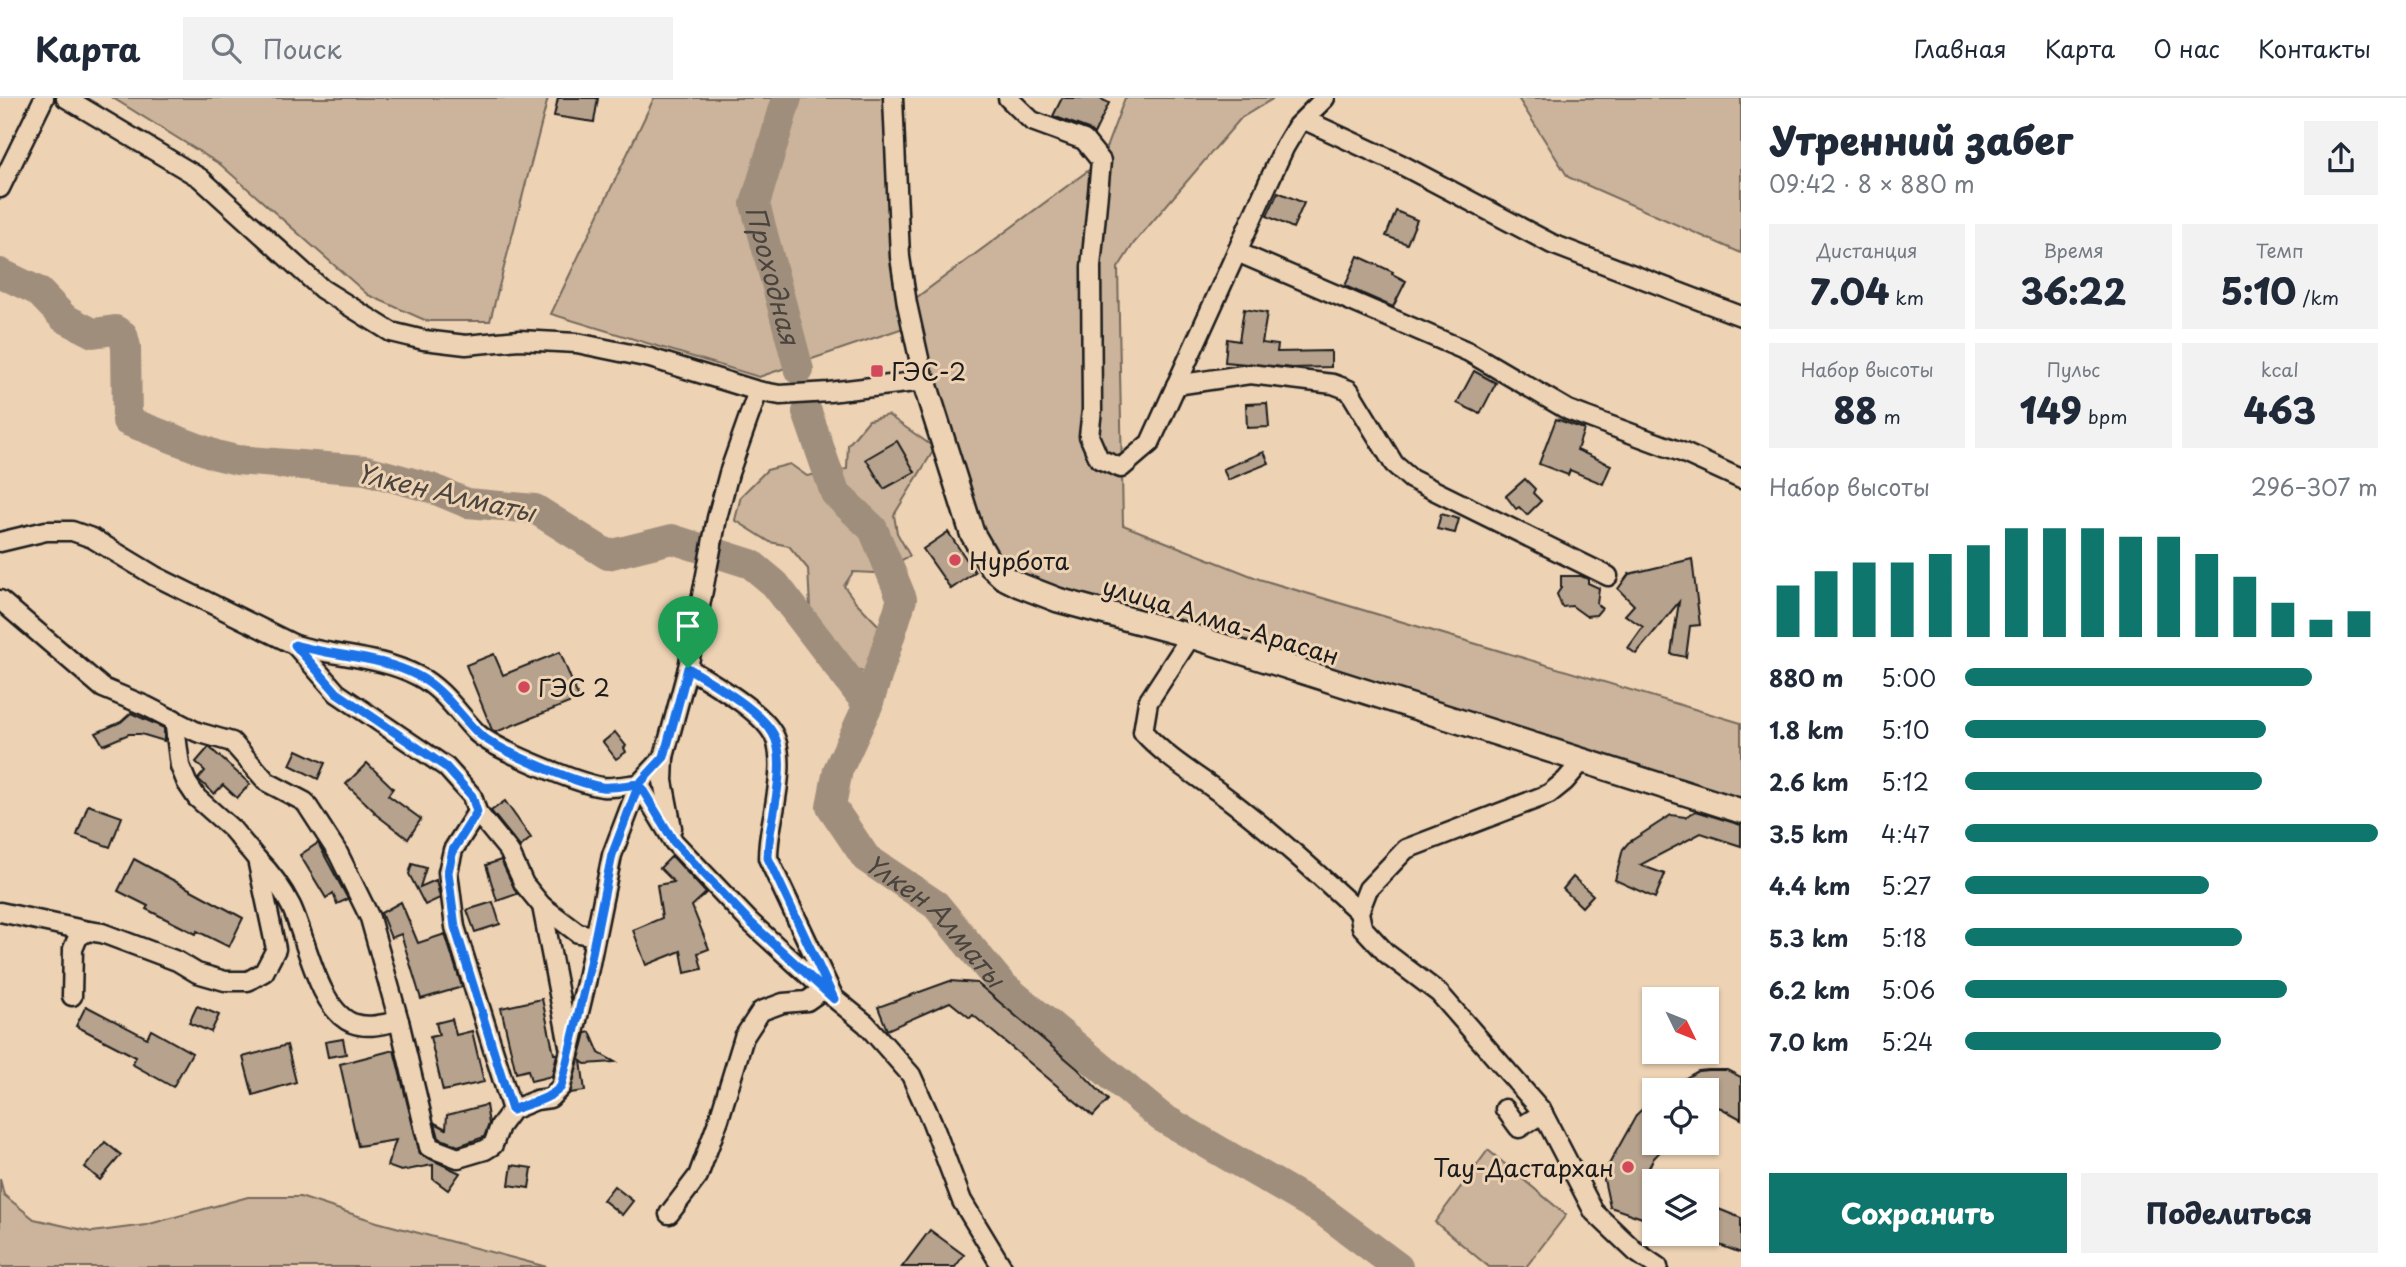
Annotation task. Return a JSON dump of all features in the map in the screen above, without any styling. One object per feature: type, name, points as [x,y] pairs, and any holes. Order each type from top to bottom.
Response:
[{"type":"main road","name":"улица Алма-Арасан","points":[[924,381],[972,533],[991,566],[1003,577],[1041,594],[1191,636],[1741,811]]},
{"type":"street","points":[[0,188],[44,98]]},
{"type":"street","points":[[66,98],[200,178],[322,289],[391,332],[424,340],[466,345],[519,340],[577,343],[650,358],[758,391],[780,395],[924,381]]},
{"type":"street","name":"улица Алма-Арасан","points":[[893,98],[896,201],[901,257],[907,304],[924,381]]},
{"type":"street","points":[[1008,98],[1032,121],[1084,139],[1101,161],[1091,267],[1092,411],[1089,436],[1099,459],[1121,468],[1150,443],[1284,148],[1297,127],[1325,98]]},
{"type":"street","points":[[1304,120],[1400,164],[1552,244],[1741,316]]},
{"type":"street","points":[[1237,252],[1469,352],[1568,410],[1684,453],[1741,479]]},
{"type":"street","points":[[1175,385],[1250,374],[1333,384],[1349,390],[1395,464],[1411,479],[1608,576]]},
{"type":"street","points":[[674,842],[663,781],[664,757],[688,668],[717,518],[729,473],[758,391]]},
{"type":"street","points":[[0,542],[46,531],[72,531],[92,538],[155,576],[295,645],[397,666],[421,678],[440,692],[476,732],[496,747],[559,773],[603,787],[639,784]]},
{"type":"street","points":[[0,600],[103,688],[197,732],[232,742],[267,782],[305,802],[338,853],[370,918],[399,1021],[429,1147],[458,1158],[493,1145],[500,1126],[512,1110],[536,1100],[550,1098],[561,1087],[612,855],[639,784],[664,757]]},
{"type":"street","points":[[1191,636],[1147,702],[1143,732],[1189,774],[1229,799],[1277,837],[1360,912]]},
{"type":"street","points":[[295,645],[337,693],[446,767],[472,796],[477,812],[509,851],[524,884],[542,906],[578,933],[595,936]]},
{"type":"street","points":[[327,683],[323,667],[325,659],[334,655]]},
{"type":"street","points":[[688,668],[729,693],[758,716],[775,737],[779,772],[768,837],[768,858],[829,994]]},
{"type":"street","points":[[174,719],[180,766],[187,783],[197,798],[232,828],[274,876],[291,907],[317,978],[333,1007],[349,1022],[366,1027],[399,1021]]},
{"type":"street","points":[[1583,760],[1565,781],[1549,794],[1405,849],[1367,889],[1360,912],[1362,927],[1387,953],[1439,993],[1543,1113],[1594,1212],[1636,1252],[1658,1267]]},
{"type":"street","points":[[639,784],[674,842],[750,922],[866,1024],[911,1075],[962,1201],[1002,1267]]},
{"type":"street","points":[[477,812],[453,850],[448,872],[455,927],[512,1110]]},
{"type":"street","points":[[0,912],[102,933],[177,961],[197,973],[225,981],[248,981],[264,972],[276,949],[257,859]]},
{"type":"street","points":[[542,906],[570,1053]]},
{"type":"street","points":[[72,996],[73,949],[78,937],[88,931]]},
{"type":"street","points":[[669,1214],[698,1176],[744,1037],[761,1011],[783,1003],[807,1001],[829,994]]},
{"type":"street","points":[[1505,1109],[1519,1128],[1543,1113]]},
{"type":"shaded area","points":[[113,98],[548,98],[490,321],[427,321],[368,295],[221,165]]},
{"type":"shaded area","points":[[654,98],[894,98],[909,303],[1101,161],[1125,98],[1274,98],[1241,118],[1134,243],[1118,268],[1123,525],[1259,579],[1741,723],[1741,811],[1191,636],[991,566],[912,325],[759,377],[551,314]]},
{"type":"shaded area","points":[[1518,98],[1741,98],[1741,253],[1568,177]]},
{"type":"shaded area","points":[[888,415],[935,448],[894,515],[897,533],[910,556],[875,573],[853,572],[844,586],[885,632],[866,672],[853,668],[810,607],[808,569],[789,546],[770,542],[735,520],[741,496],[767,470],[790,464],[807,476],[847,469],[848,445],[869,420]]},
{"type":"shaded area","points":[[1488,1150],[1566,1215],[1526,1267],[1489,1267],[1435,1222]]},
{"type":"shaded area","points":[[0,1179],[4,1195],[34,1219],[92,1232],[146,1225],[248,1197],[300,1197],[377,1222],[547,1267],[0,1267]]},
{"type":"building","points":[[558,98],[598,98],[594,122],[554,116]]},
{"type":"building","points":[[1062,98],[1099,98],[1109,103],[1094,134],[1088,129],[1053,116]]},
{"type":"building","points":[[1278,192],[1304,203],[1293,228],[1267,216]]},
{"type":"building","points":[[1396,211],[1417,220],[1407,244],[1386,236]]},
{"type":"building","points":[[1358,256],[1406,281],[1393,307],[1345,286]]},
{"type":"building","points":[[1244,309],[1267,313],[1262,343],[1278,345],[1277,352],[1331,351],[1331,367],[1292,368],[1225,362],[1227,339],[1239,341]]},
{"type":"building","points":[[1474,371],[1496,383],[1480,414],[1457,403]]},
{"type":"building","points":[[1267,403],[1269,427],[1247,428],[1246,404]]},
{"type":"building","points":[[1556,419],[1584,429],[1577,450],[1611,465],[1603,484],[1570,470],[1568,475],[1539,464]]},
{"type":"building","points":[[897,441],[915,472],[884,489],[866,459]]},
{"type":"building","points":[[1264,452],[1269,463],[1228,480],[1223,469]]},
{"type":"building","points":[[1525,479],[1535,489],[1533,493],[1541,501],[1527,515],[1519,507],[1516,509],[1506,496]]},
{"type":"building","points":[[1441,514],[1459,519],[1455,533],[1437,529]]},
{"type":"building","points":[[948,532],[975,572],[951,589],[923,549]]},
{"type":"building","points":[[1692,559],[1700,625],[1690,626],[1686,657],[1671,654],[1679,602],[1636,654],[1628,648],[1643,627],[1625,615],[1634,605],[1618,589],[1629,574]]},
{"type":"building","points":[[1561,576],[1581,576],[1599,588],[1597,604],[1602,608],[1596,615],[1586,616],[1572,606],[1562,607],[1557,594],[1561,588]]},
{"type":"building","name":"ГЭС 2","points":[[560,652],[579,699],[496,732],[492,730],[466,665],[494,654],[503,675]]},
{"type":"building","points":[[131,713],[164,728],[164,741],[141,734],[129,734],[103,745],[96,733],[121,722]]},
{"type":"building","points":[[615,732],[626,746],[626,752],[616,759],[603,742]]},
{"type":"building","points":[[209,747],[250,784],[237,798],[223,785],[214,794],[198,779],[205,771],[196,762]]},
{"type":"building","points":[[297,750],[325,763],[318,779],[290,765]]},
{"type":"building","points":[[367,763],[393,788],[388,795],[421,819],[408,839],[374,813],[346,784]]},
{"type":"building","points":[[505,801],[531,838],[520,847],[491,811]]},
{"type":"building","points":[[88,805],[122,817],[110,847],[77,835]]},
{"type":"building","points":[[1696,811],[1741,825],[1741,846],[1701,833],[1640,865],[1665,874],[1655,898],[1615,880],[1623,849],[1628,843],[1671,815],[1685,817]]},
{"type":"building","points":[[318,843],[348,899],[337,904],[333,893],[326,898],[300,855]]},
{"type":"building","points":[[672,856],[706,893],[692,906],[709,949],[698,953],[702,969],[685,973],[681,951],[646,965],[633,930],[662,918],[657,885],[674,882],[660,868]]},
{"type":"building","points":[[134,859],[243,918],[229,947],[146,909],[148,906],[118,891]]},
{"type":"building","points":[[501,860],[517,894],[497,901],[486,865]]},
{"type":"building","points":[[412,864],[426,868],[420,887],[436,880],[440,898],[425,905],[409,874]]},
{"type":"building","points":[[1573,877],[1593,895],[1582,907],[1563,889]]},
{"type":"building","points":[[401,902],[418,943],[445,934],[462,987],[421,999],[401,934],[391,938],[381,913]]},
{"type":"building","points":[[493,902],[500,924],[475,932],[467,910]]},
{"type":"building","points":[[950,981],[977,983],[1078,1069],[1108,1100],[1093,1116],[973,1015],[970,1018],[950,1002],[887,1030],[878,1007]]},
{"type":"building","points":[[542,999],[554,1054],[557,1054],[552,1076],[531,1081],[528,1070],[516,1073],[501,1008]]},
{"type":"building","points":[[86,1006],[147,1038],[151,1030],[192,1053],[173,1087],[132,1064],[136,1057],[76,1026]]},
{"type":"building","points":[[197,1006],[219,1015],[211,1032],[189,1023]]},
{"type":"building","points":[[452,1019],[456,1035],[472,1031],[484,1082],[443,1091],[430,1037],[439,1035],[436,1023]]},
{"type":"building","points":[[590,1032],[599,1053],[615,1062],[585,1064],[581,1061],[585,1091],[570,1093],[586,1033]]},
{"type":"building","points":[[343,1039],[346,1054],[328,1057],[325,1042]]},
{"type":"building","points":[[287,1045],[296,1082],[253,1095],[243,1057]]},
{"type":"building","points":[[394,1050],[420,1154],[460,1173],[448,1190],[433,1179],[433,1165],[401,1171],[387,1166],[396,1140],[358,1146],[340,1064]]},
{"type":"building","points":[[1727,1070],[1741,1077],[1741,1119],[1719,1107],[1719,1078],[1686,1078],[1698,1071]]},
{"type":"building","points":[[486,1105],[489,1124],[484,1137],[458,1146],[439,1138],[435,1123],[446,1129],[447,1115]]},
{"type":"building","name":"Тау-Дастархан","points":[[1642,1109],[1642,1155],[1657,1155],[1648,1169],[1642,1169],[1642,1218],[1610,1207],[1603,1175]]},
{"type":"building","points":[[105,1142],[121,1155],[100,1180],[85,1167]]},
{"type":"building","points":[[512,1165],[532,1168],[529,1188],[509,1185]]},
{"type":"building","points":[[614,1186],[633,1201],[622,1215],[603,1200]]},
{"type":"building","points":[[1719,1209],[1741,1218],[1741,1253],[1719,1245]]},
{"type":"building","points":[[930,1230],[964,1255],[955,1267],[902,1267]]},
{"type":"waterway","name":"Проходная","points":[[787,98],[755,204],[799,370]]},
{"type":"waterway","name":"Үлкен Алматы","points":[[0,273],[38,291],[64,318],[93,333],[115,330],[123,335],[126,347],[127,421],[216,455],[237,460],[366,470],[431,488],[467,503],[535,509],[608,555],[672,539],[751,564],[775,584],[868,705],[838,770],[831,806],[866,858],[936,905],[1002,985],[1161,1117],[1323,1211],[1398,1267]]},
{"type":"waterway","name":"Проходная","points":[[807,412],[835,493],[873,529],[902,599],[868,705]]},
{"type":"place","name":"ГЭС-2","points":[[877,371]]},
{"type":"place","name":"Нурбота","points":[[955,560]]},
{"type":"place","name":"ГЭС 2","points":[[524,687]]},
{"type":"place","name":"Тау-Дастархан","points":[[1628,1167]]},
{"type":"route","points":[[688,668],[664,757],[639,784],[603,787],[559,773],[496,747],[476,732],[440,692],[421,678],[397,666],[317,652],[295,645],[337,693],[446,767],[472,796],[477,812],[453,850],[448,872],[455,927],[512,1110],[536,1100],[550,1098],[561,1087],[612,855],[639,784],[674,842],[750,922],[834,999],[768,858],[768,837],[779,772],[775,737],[758,716],[729,693],[688,668]]}]
